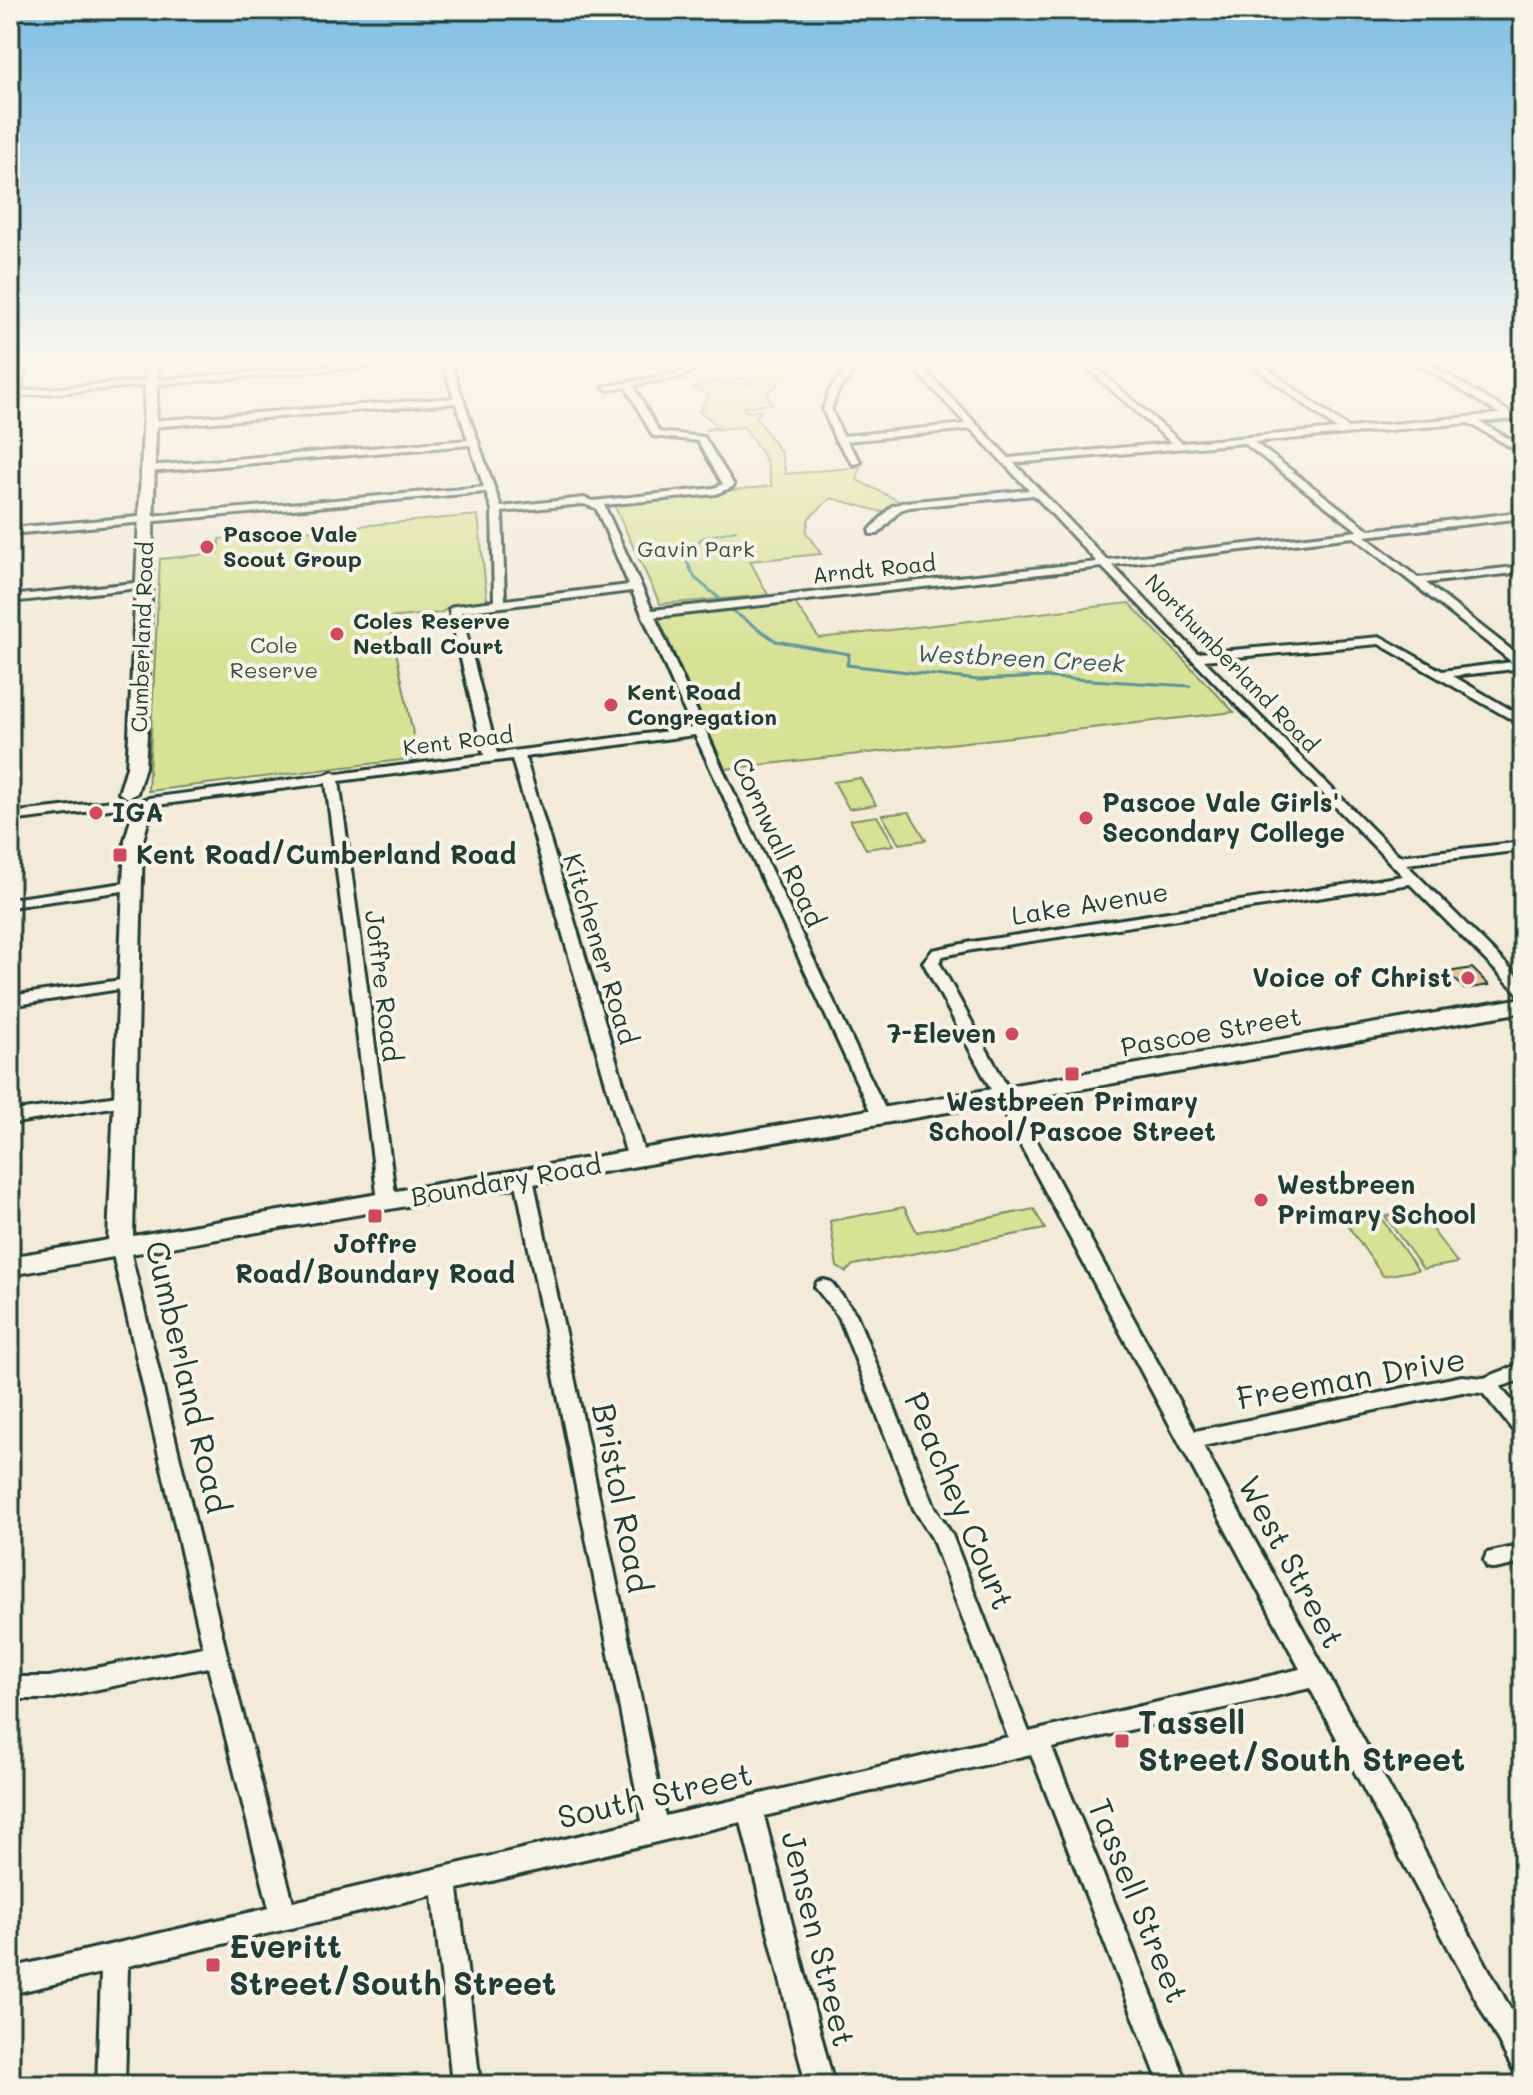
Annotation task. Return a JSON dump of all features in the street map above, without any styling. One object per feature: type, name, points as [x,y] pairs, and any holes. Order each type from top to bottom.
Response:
[{"type":"main road","name":"Cumberland Road","points":[[120,1246],[148,460]]},
{"type":"main road","name":"Pascoe Street","points":[[1002,1096],[1523,1005]]},
{"type":"main road","name":"Boundary Road","points":[[10,1266],[1002,1096]]},
{"type":"street","points":[[148,469],[259,460]]},
{"type":"street","points":[[479,460],[497,510],[500,602]]},
{"type":"street","points":[[497,510],[716,491],[729,485],[714,460]]},
{"type":"street","points":[[1006,461],[1020,460]]},
{"type":"street","points":[[1270,460],[1522,664]]},
{"type":"street","name":"Northumberland Road","points":[[1006,461],[1523,990]]},
{"type":"street","points":[[10,531],[489,489]]},
{"type":"street","points":[[874,532],[896,508],[909,504],[1035,492]]},
{"type":"street","name":"Cornwall Road","points":[[596,503],[881,1117]]},
{"type":"street","name":"Arndt Road","points":[[648,614],[1523,515]]},
{"type":"street","points":[[1416,581],[1523,569]]},
{"type":"street","points":[[10,599],[144,585]]},
{"type":"street","points":[[491,756],[455,614],[462,606],[636,587]]},
{"type":"street","points":[[1195,657],[1375,639],[1391,644],[1523,722]]},
{"type":"street","points":[[1443,674],[1522,664]]},
{"type":"street","name":"Kent Road","points":[[10,817],[700,731]]},
{"type":"street","name":"Kitchener Road","points":[[517,753],[637,1159]]},
{"type":"street","name":"Joffre Road","points":[[332,776],[387,1201]]},
{"type":"street","points":[[1394,861],[1523,846]]},
{"type":"street","name":"Lake Avenue","points":[[1002,1096],[932,967],[931,959],[938,953],[1413,879]]},
{"type":"street","points":[[10,903],[132,886]]},
{"type":"street","points":[[10,1001],[128,984]]},
{"type":"street","name":"West Street","points":[[1002,1096],[1523,2059]]},
{"type":"street","points":[[10,1118],[124,1100]]},
{"type":"street","name":"Bristol Road","points":[[524,1178],[656,1831]]},
{"type":"street","name":"Cumberland Road","points":[[120,1246],[216,1655],[284,1918]]},
{"type":"street","name":"Peachey Court","points":[[824,1287],[847,1314],[925,1509],[941,1535],[1031,1745]]},
{"type":"street","name":"Freeman Drive","points":[[1187,1441],[1462,1384],[1488,1386],[1506,1375],[1523,1371]]},
{"type":"street","points":[[1488,1386],[1523,1428]]},
{"type":"street","points":[[1495,1560],[1523,1554]]},
{"type":"street","points":[[10,1688],[49,1688],[216,1655]]},
{"type":"street","name":"South Street","points":[[10,1981],[1031,1745],[1315,1676]]},
{"type":"street","name":"Tassell Street","points":[[1031,1745],[1174,2085]]},
{"type":"street","name":"Jensen Street","points":[[750,1810],[820,2085]]},
{"type":"street","points":[[444,1880],[466,2085]]},
{"type":"street","points":[[111,2085],[115,1957]]},
{"type":"green space","name":"Gavin Park","points":[[766,460],[783,460],[786,474],[860,467],[857,480],[899,501],[882,512],[831,498],[809,518],[806,532],[821,554],[750,561],[768,595],[660,604],[613,503],[772,486]]},
{"type":"green space","name":"Cole Reserve","points":[[478,515],[487,600],[456,604],[440,613],[389,618],[418,758],[148,791],[160,559],[219,553],[219,539]]},
{"type":"green space","points":[[795,603],[819,638],[1129,603],[1234,712],[725,769],[658,617]]},
{"type":"green space","points":[[860,778],[876,805],[849,809],[834,782]]},
{"type":"green space","points":[[909,812],[926,840],[899,844],[882,815]]},
{"type":"green space","points":[[877,816],[894,845],[866,849],[850,820]]},
{"type":"green space","points":[[904,1207],[917,1232],[1034,1209],[1045,1229],[853,1265],[846,1272],[837,1267],[830,1221]]},
{"type":"green space","points":[[1418,1211],[1457,1263],[1423,1269],[1385,1216]]},
{"type":"green space","points":[[1380,1217],[1418,1270],[1383,1276],[1346,1223]]},
{"type":"building","name":"Voice of Christ","points":[[1472,968],[1489,985],[1464,989],[1448,972]]},
{"type":"waterway","name":"Westbreen Creek","points":[[720,599],[695,578],[684,556],[702,538],[736,530]]},
{"type":"waterway","name":"Westbreen Creek","points":[[731,610],[776,641],[849,654],[847,665],[978,680],[1041,677],[1190,686]]},
{"type":"place","name":"Pascoe Vale Scout Group","points":[[207,547]]},
{"type":"place","name":"Coles Reserve Netball Court","points":[[337,634]]},
{"type":"place","name":"Kent Road Congregation","points":[[611,705]]},
{"type":"place","name":"IGA","points":[[96,813]]},
{"type":"place","name":"Pascoe Vale Girls' Secondary College","points":[[1086,818]]},
{"type":"place","name":"Kent Road/Cumberland Road","points":[[120,855]]},
{"type":"place","name":"Voice of Christ","points":[[1468,978]]},
{"type":"place","name":"7-Eleven","points":[[1012,1034]]},
{"type":"place","name":"Westbreen Primary School/Pascoe Street","points":[[1072,1074]]},
{"type":"place","name":"Westbreen Primary School","points":[[1261,1200]]},
{"type":"place","name":"Joffre Road/Boundary Road","points":[[375,1216]]},
{"type":"place","name":"Tassell Street/South Street","points":[[1122,1741]]},
{"type":"place","name":"Everitt Street/South Street","points":[[213,1965]]}]
